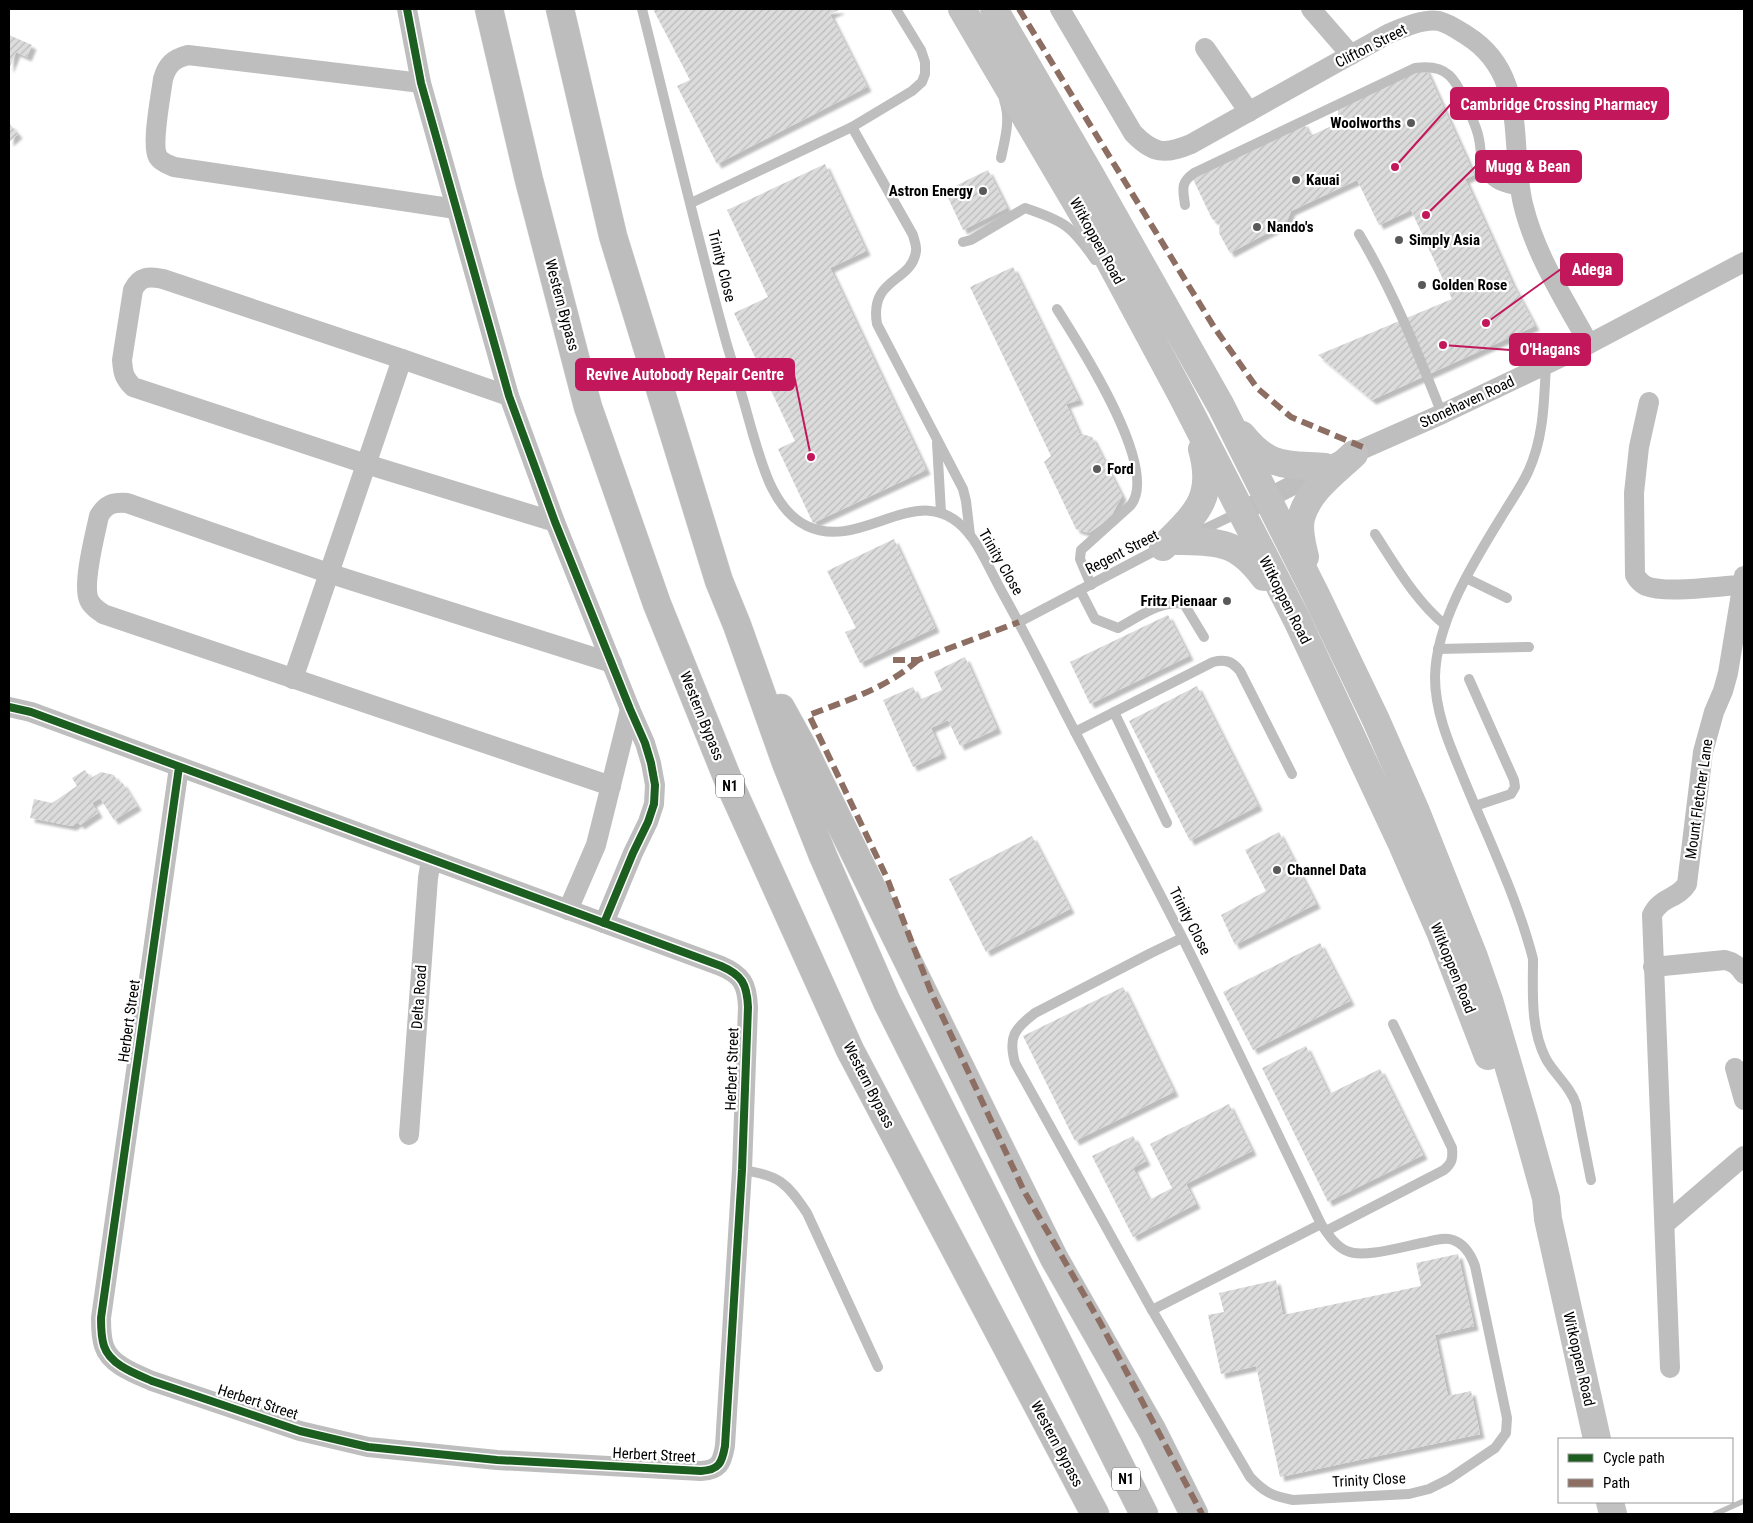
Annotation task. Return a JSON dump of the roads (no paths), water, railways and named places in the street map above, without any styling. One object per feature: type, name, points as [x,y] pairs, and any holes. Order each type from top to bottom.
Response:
[{"type":"highway","name":"Western Bypass","points":[[488,9],[529,180],[588,407],[657,604],[731,787],[850,1050],[1095,1514]]},
{"type":"highway","name":"N1","points":[[560,9],[613,236],[713,562],[786,763],[823,856],[888,1002],[1144,1514]]},
{"type":"highway","points":[[737,625],[802,746],[1054,1258],[1152,1430],[1194,1514]]},
{"type":"highway","points":[[1021,1376],[1051,1459],[1074,1514]]},
{"type":"main road","name":"Witkoppen Road","points":[[962,9],[1101,245],[1181,394],[1297,620],[1441,934],[1504,1098],[1537,1202],[1548,1219]]},
{"type":"main road","name":"Witkoppen Road","points":[[994,9],[1221,406],[1316,594],[1379,728],[1464,929],[1488,1000],[1546,1198],[1548,1219],[1597,1438]]},
{"type":"main road","points":[[1170,544],[1197,510],[1203,500],[1206,488],[1204,456],[1181,394]]},
{"type":"main road","points":[[1221,406],[1247,442],[1264,456],[1282,464],[1326,467]]},
{"type":"main road","points":[[1316,594],[1301,543],[1301,518],[1306,506],[1319,487],[1354,454]]},
{"type":"main road","points":[[1170,544],[1217,543],[1237,549],[1257,567],[1297,620]]},
{"type":"street","points":[[407,9],[421,83],[509,396],[555,522],[645,743],[651,763],[655,786],[654,804],[604,924]]},
{"type":"street","name":"Clifton Street","points":[[1060,9],[1132,133],[1144,145],[1158,151],[1176,150],[1191,144],[1403,27],[1439,21],[1474,40],[1489,54],[1501,72],[1511,96],[1516,124],[1518,172],[1523,203],[1532,232],[1547,268],[1589,344]]},
{"type":"street","points":[[1311,9],[1351,55]]},
{"type":"street","points":[[1205,48],[1249,112]]},
{"type":"street","points":[[421,83],[188,55],[179,57],[171,62],[162,80],[155,141],[156,151],[158,157],[164,163],[174,167],[456,209]]},
{"type":"street","name":"Stonehaven Road","points":[[1240,512],[1326,467],[1589,344],[1744,262]]},
{"type":"street","points":[[509,396],[163,279],[143,278],[136,283],[133,290],[122,360],[122,372],[125,380],[133,387],[366,464],[555,522]]},
{"type":"street","points":[[293,678],[402,359]]},
{"type":"street","points":[[1648,402],[1639,448],[1634,493],[1635,575],[1639,582],[1646,586],[1667,590],[1743,580]]},
{"type":"street","points":[[610,786],[113,618],[94,608],[89,600],[86,588],[99,516],[104,507],[111,504],[127,504],[328,572],[612,663]]},
{"type":"street","name":"Mount Fletcher Lane","points":[[1653,967],[1652,915],[1660,903],[1684,889],[1689,877],[1703,752],[1714,712],[1728,673],[1743,580]]},
{"type":"street","name":"Herbert Street","points":[[9,707],[31,712],[179,767],[226,782],[431,860],[721,966],[740,976],[747,996],[748,1007],[742,1170],[726,1446],[724,1457],[719,1466],[710,1470],[497,1460],[368,1447],[300,1431],[152,1381],[114,1361],[104,1348],[101,1318],[179,767]]},
{"type":"street","points":[[568,910],[596,845],[630,709]]},
{"type":"street","name":"Delta Road","points":[[409,1135],[428,878],[431,860]]},
{"type":"street","points":[[1670,1368],[1653,967],[1725,960],[1732,961],[1744,974]]},
{"type":"street","points":[[1735,1068],[1744,1100]]},
{"type":"street","points":[[1665,1224],[1744,1156]]},
{"type":"lane","name":"Trinity Close","points":[[642,9],[714,298],[763,468],[784,509],[796,520],[810,528],[830,532],[848,530],[901,514],[924,510],[941,512],[955,520],[970,535],[1019,622],[1182,938],[1323,1227],[1336,1244],[1347,1252],[1360,1254],[1440,1239],[1453,1239],[1463,1246],[1470,1255],[1475,1266],[1507,1418],[1506,1433],[1502,1441],[1495,1448],[1449,1480],[1429,1489],[1409,1494],[1293,1500],[1276,1497],[1262,1490],[1250,1477],[1152,1310]]},
{"type":"lane","points":[[691,203],[852,126],[912,91],[922,82],[926,74],[926,62],[921,50],[896,9]]},
{"type":"lane","points":[[984,46],[1006,104],[1007,131],[1001,158]]},
{"type":"lane","points":[[1185,205],[1183,186],[1187,178],[1194,173],[1415,68],[1428,66],[1439,68],[1450,75],[1458,87],[1480,139],[1483,168],[1488,178],[1497,185],[1521,191]]},
{"type":"lane","points":[[852,126],[913,235],[917,249],[913,261],[878,297],[875,310],[878,324],[963,490],[970,535]]},
{"type":"lane","points":[[964,242],[971,240],[1025,208],[1060,221],[1074,232],[1098,267]]},
{"type":"lane","points":[[1360,234],[1377,264],[1416,347],[1442,414]]},
{"type":"lane","points":[[1120,304],[1150,338]]},
{"type":"lane","points":[[1056,309],[1077,340],[1125,431],[1135,460],[1138,479],[1138,492],[1136,500],[1132,505],[1081,550],[1080,559],[1091,584]]},
{"type":"lane","points":[[1546,364],[1542,423],[1538,448],[1528,474],[1466,578],[1445,625],[1438,649],[1435,677],[1438,707],[1447,737],[1514,904],[1533,958],[1533,1018],[1546,1059],[1572,1092],[1591,1180]]},
{"type":"lane","points":[[937,439],[941,512]]},
{"type":"lane","name":"Regent Street","points":[[1019,622],[1170,544],[1240,512]]},
{"type":"lane","points":[[1375,534],[1421,602],[1445,625]]},
{"type":"lane","points":[[1466,578],[1506,598]]},
{"type":"lane","points":[[1080,590],[1095,619],[1118,628],[1155,608],[1175,602],[1184,604],[1204,637]]},
{"type":"lane","points":[[1438,649],[1529,647]]},
{"type":"lane","points":[[1075,732],[1213,662],[1227,661],[1234,663],[1240,671],[1292,774]]},
{"type":"lane","points":[[1469,680],[1514,780],[1515,787],[1511,794],[1475,806]]},
{"type":"lane","points":[[1114,712],[1167,823]]},
{"type":"lane","points":[[1182,938],[1035,1013],[1015,1031],[1011,1042],[1015,1063],[1152,1310],[1444,1170],[1450,1165],[1453,1158],[1452,1148],[1393,1024]]},
{"type":"lane","points":[[742,1170],[762,1173],[776,1178],[788,1186],[808,1213],[878,1367]]},
{"type":"waterway","points":[[1715,1514],[1744,1501]]},
{"type":"place","name":"Woolworths","points":[[1411,123]]},
{"type":"place","name":"Cambridge Crossing Pharmacy","points":[[1395,167]]},
{"type":"place","name":"Kauai","points":[[1296,180]]},
{"type":"place","name":"Astron Energy","points":[[983,191]]},
{"type":"place","name":"Mugg & Bean","points":[[1426,215]]},
{"type":"place","name":"Nando's","points":[[1257,227]]},
{"type":"place","name":"Simply Asia","points":[[1399,240]]},
{"type":"place","name":"Golden Rose","points":[[1422,285]]},
{"type":"place","name":"Adega","points":[[1486,323]]},
{"type":"place","name":"O'Hagans","points":[[1443,345]]},
{"type":"place","name":"Revive Autobody Repair Centre","points":[[811,457]]},
{"type":"place","name":"Ford","points":[[1097,469]]},
{"type":"place","name":"Fritz Pienaar","points":[[1227,601]]},
{"type":"place","name":"Channel Data","points":[[1277,870]]}]
